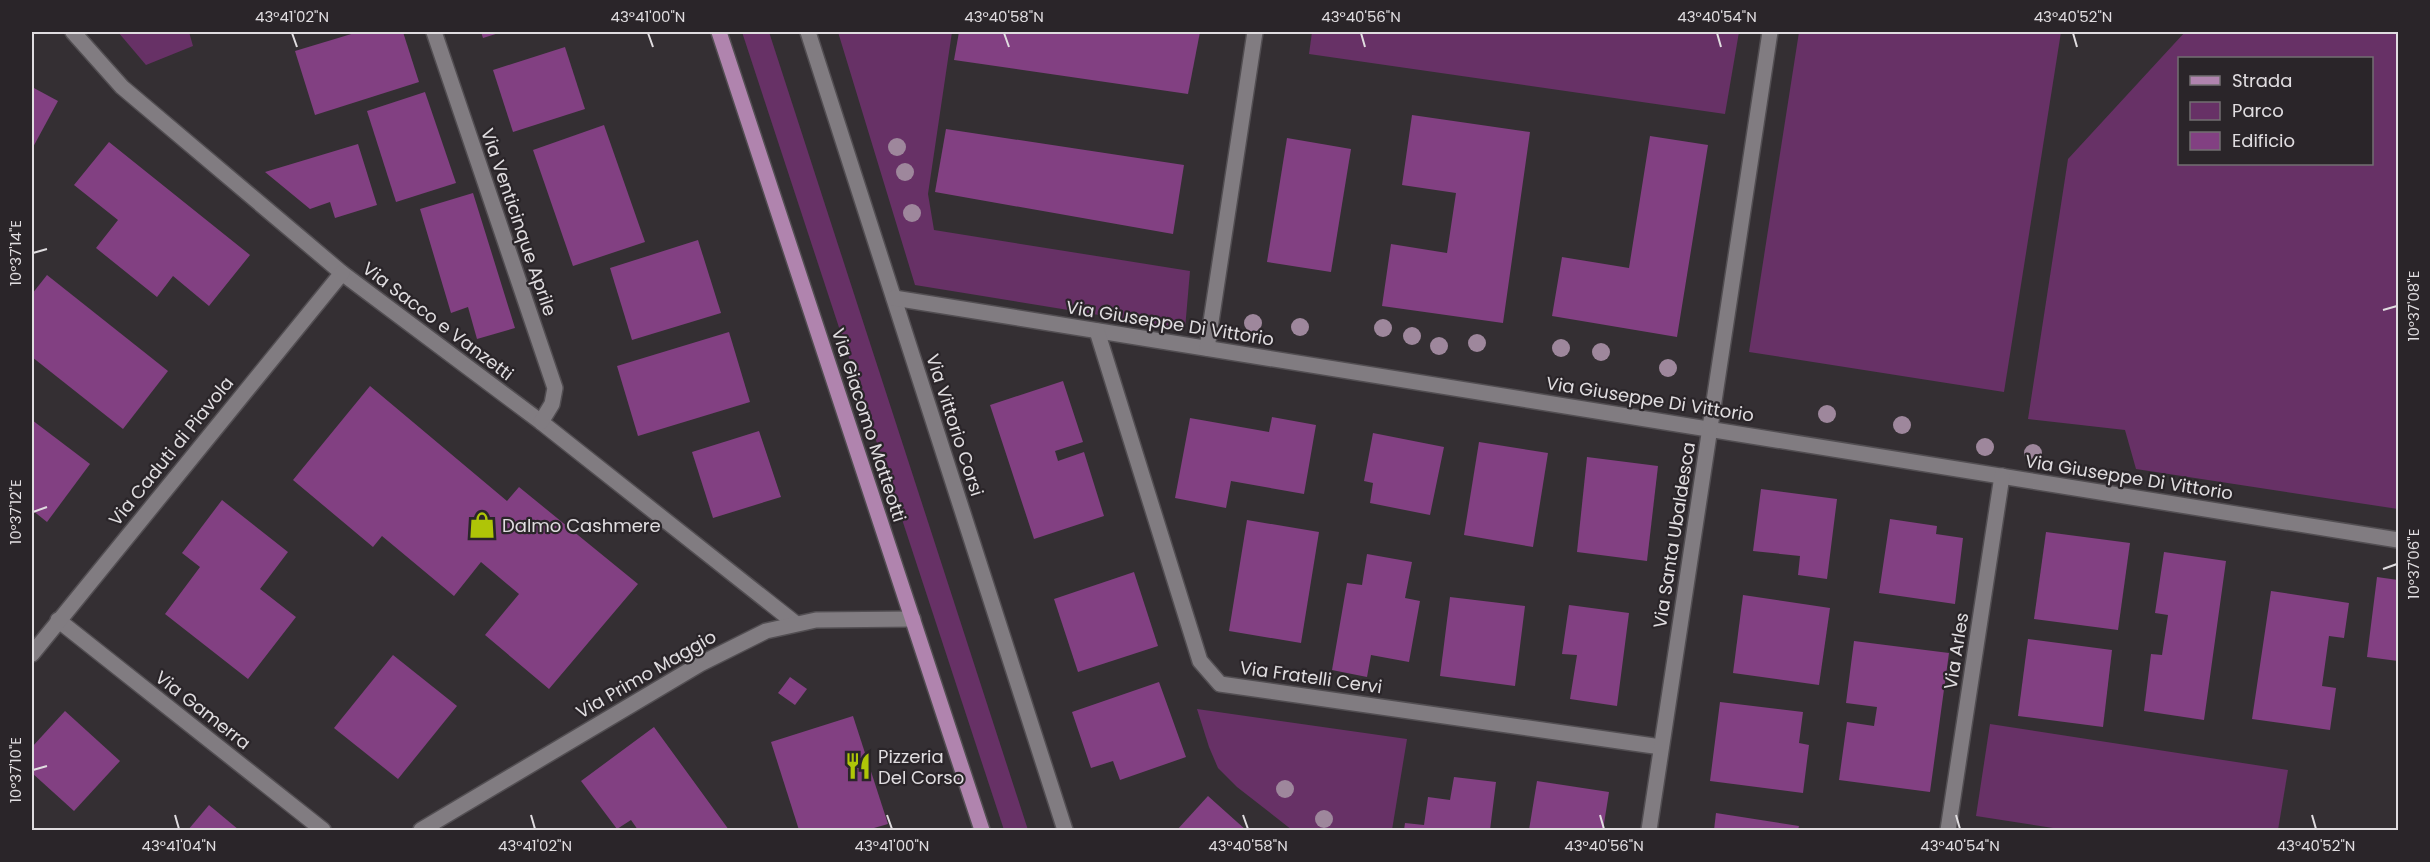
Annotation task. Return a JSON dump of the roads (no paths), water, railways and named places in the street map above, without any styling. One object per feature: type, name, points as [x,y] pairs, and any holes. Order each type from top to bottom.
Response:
[{"type":"main road","name":"Via Giacomo Matteotti","points":[[719,32],[982,831]]},
{"type":"street","name":"Via Sacco e Vanzetti","points":[[73,32],[122,87],[342,273],[541,422],[795,623]]},
{"type":"street","name":"Via Venticinque Aprile","points":[[434,32],[555,388],[552,404],[541,422]]},
{"type":"street","name":"Via Vittorio Corsi","points":[[808,32],[1065,831]]},
{"type":"street","points":[[1207,348],[1255,32]]},
{"type":"street","name":"Via Santa Ubaldesca","points":[[1649,831],[1770,32]]},
{"type":"street","name":"Via Caduti di Piavola","points":[[32,654],[342,273]]},
{"type":"street","name":"Via Giuseppe Di Vittorio","points":[[894,298],[2398,540]]},
{"type":"street","name":"Via Fratelli Cervi","points":[[1097,331],[1200,661],[1220,684],[1661,747]]},
{"type":"street","name":"Via Arles","points":[[1948,831],[2002,476]]},
{"type":"street","name":"Via Primo Maggio","points":[[421,831],[700,664],[766,631],[795,623],[856,618],[913,619]]},
{"type":"street","name":"Via Gamerra","points":[[58,620],[323,831]]},
{"type":"place","name":"Dalmo Cashmere","points":[[482,525]]},
{"type":"place","name":"Pizzeria Del Corso","points":[[858,766]]}]
